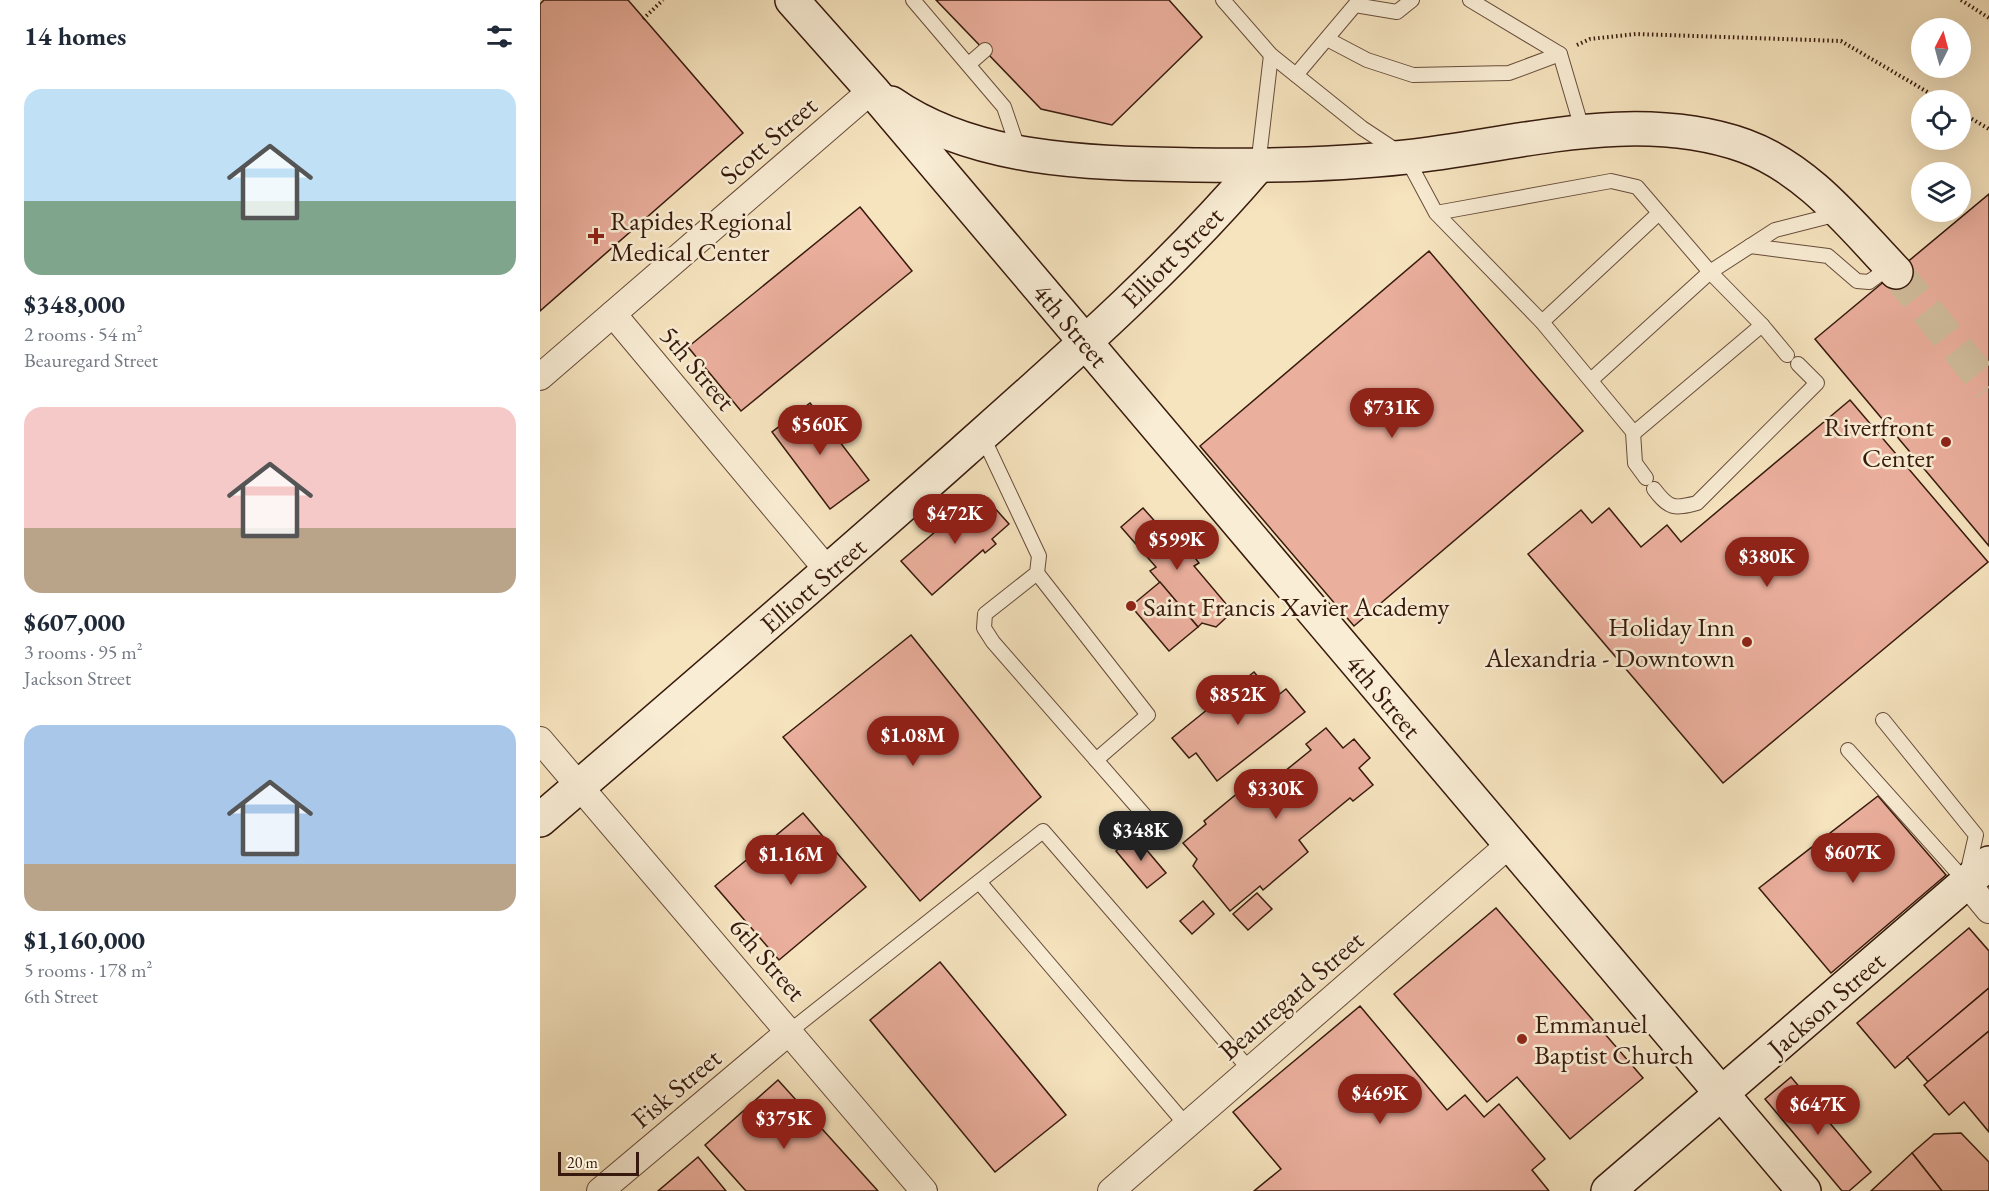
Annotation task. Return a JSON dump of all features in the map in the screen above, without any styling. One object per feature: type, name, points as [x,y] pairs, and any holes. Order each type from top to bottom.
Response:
[{"type":"main road","points":[[792,0],[872,90]]},
{"type":"main road","name":"Elliott Street","points":[[872,90],[906,113],[966,139],[1019,151],[1098,162],[1258,166],[1406,157],[1626,128],[1704,135],[1746,147],[1786,166],[1841,214],[1893,269]]},
{"type":"main road","name":"4th Street","points":[[872,90],[1804,1191]]},
{"type":"main road","name":"Elliott Street","points":[[540,820],[829,572],[1085,342],[1212,220],[1258,166]]},
{"type":"main road","name":"Jackson Street","points":[[1608,1191],[1977,872]]},
{"type":"street","name":"Scott Street","points":[[540,377],[872,90]]},
{"type":"street","name":"5th Street","points":[[613,314],[829,572]]},
{"type":"street","name":"6th Street","points":[[540,740],[924,1191]]},
{"type":"street","name":"Beauregard Street","points":[[1111,1191],[1510,844]]},
{"type":"street","points":[[1977,872],[1989,910]]},
{"type":"street","name":"Fisk Street","points":[[600,1191],[790,1031]]},
{"type":"lane","points":[[913,0],[1004,107],[1019,151]]},
{"type":"lane","points":[[1223,0],[1270,55],[1362,128],[1406,157],[1437,213],[1542,322],[1633,432],[1635,463],[1665,503],[1677,508],[1697,503],[1817,383],[1710,272],[1637,187],[1611,181],[1437,213]]},
{"type":"lane","points":[[1296,75],[1355,5],[1397,12],[1412,0]]},
{"type":"lane","points":[[1470,0],[1560,54],[1582,132]]},
{"type":"lane","points":[[1327,39],[1367,60],[1413,75],[1509,73],[1560,54]]},
{"type":"lane","points":[[969,64],[985,50]]},
{"type":"lane","points":[[1258,166],[1270,55]]},
{"type":"lane","points":[[1542,322],[1659,213]]},
{"type":"lane","points":[[1591,380],[1710,272],[1775,230],[1841,214]]},
{"type":"lane","points":[[1750,246],[1828,256],[1857,281],[1869,282],[1893,269]]},
{"type":"lane","points":[[1633,432],[1762,325]]},
{"type":"lane","points":[[982,435],[1039,556],[1037,573],[986,614],[984,628],[993,642],[1146,817]]},
{"type":"lane","points":[[1037,573],[1148,715],[1096,760]]},
{"type":"lane","points":[[1883,720],[1976,835],[1977,872]]},
{"type":"lane","points":[[1848,750],[1977,872]]},
{"type":"lane","points":[[790,1031],[1043,831],[1250,1071]]},
{"type":"lane","points":[[980,883],[1187,1126]]},
{"type":"path","points":[[643,19],[663,0]]},
{"type":"path","points":[[1961,0],[1989,18]]},
{"type":"path","points":[[1560,54],[1590,39],[1636,33],[1841,41],[1924,90]]},
{"type":"path","points":[[1971,118],[1989,129]]},
{"type":"building","points":[[544,0],[628,0],[743,133],[540,311],[540,4]]},
{"type":"building","points":[[936,0],[1169,0],[1202,37],[1112,125],[1041,109]]},
{"type":"building","name":"Riverfront Center","points":[[1989,194],[1989,546],[1815,339],[1955,222],[1971,222],[1971,209]]},
{"type":"building","points":[[860,207],[912,271],[741,411],[688,347]]},
{"type":"building","points":[[1429,251],[1583,431],[1354,626],[1200,446]]},
{"type":"building","name":"Holiday Inn Alexandria - Downtown","points":[[1850,400],[1988,562],[1723,783],[1528,554],[1581,510],[1592,523],[1609,508],[1641,547],[1667,525],[1681,542]]},
{"type":"building","points":[[810,403],[869,480],[830,509],[772,432]]},
{"type":"building","points":[[984,496],[1009,524],[992,539],[996,544],[985,553],[983,550],[932,595],[901,561],[956,514],[959,518]]},
{"type":"building","points":[[1143,508],[1177,546],[1183,542],[1199,563],[1194,566],[1227,605],[1228,616],[1216,627],[1202,623],[1198,627],[1150,571],[1156,567],[1121,527]]},
{"type":"building","points":[[1160,582],[1198,627],[1169,651],[1131,606]]},
{"type":"building","points":[[911,635],[1041,797],[920,901],[783,737]]},
{"type":"building","points":[[1254,672],[1269,690],[1265,692],[1272,700],[1286,689],[1305,712],[1217,781],[1196,753],[1189,758],[1172,738]]},
{"type":"building","points":[[1326,728],[1343,748],[1354,739],[1370,758],[1359,768],[1373,785],[1353,801],[1350,798],[1299,840],[1308,852],[1263,890],[1260,886],[1230,911],[1193,866],[1197,859],[1183,843],[1206,824],[1204,821],[1251,782],[1259,792],[1311,750],[1306,744]]},
{"type":"building","points":[[1878,796],[1946,875],[1831,973],[1759,888]]},
{"type":"building","points":[[803,813],[866,887],[779,960],[715,886]]},
{"type":"building","points":[[1134,835],[1166,873],[1147,888],[1116,851]]},
{"type":"building","points":[[1257,893],[1272,909],[1248,930],[1233,914]]},
{"type":"building","points":[[1203,901],[1214,914],[1192,934],[1180,921]]},
{"type":"building","points":[[1496,908],[1643,1078],[1570,1139],[1517,1077],[1487,1102],[1394,994]]},
{"type":"building","points":[[1969,928],[1989,951],[1989,988],[1895,1068],[1857,1023]]},
{"type":"building","points":[[940,962],[1066,1115],[995,1172],[870,1020]]},
{"type":"building","points":[[1989,988],[1989,1031],[1928,1082],[1907,1057]]},
{"type":"building","points":[[1360,1006],[1447,1110],[1465,1095],[1484,1117],[1499,1104],[1545,1159],[1532,1170],[1549,1191],[1254,1191],[1281,1169],[1233,1112]]},
{"type":"building","points":[[1989,1031],[1989,1132],[1964,1102],[1949,1115],[1924,1085]]},
{"type":"building","points":[[1791,1077],[1871,1172],[1849,1191],[1842,1191],[1765,1099]]},
{"type":"building","points":[[778,1080],[878,1191],[746,1191],[705,1145]]},
{"type":"building","points":[[1961,1133],[1989,1162],[1989,1191],[1942,1191],[1912,1153],[1934,1134]]},
{"type":"building","points":[[1912,1153],[1942,1191],[1871,1191]]},
{"type":"building","points":[[698,1157],[726,1191],[658,1191]]},
{"type":"tunnel","points":[[1896,272],[1989,388]]},
{"type":"place","name":"Rapides Regional Medical Center","points":[[596,236]]},
{"type":"place","name":"Riverfront Center","points":[[1946,442]]},
{"type":"place","name":"Saint Francis Xavier Academy","points":[[1131,606]]},
{"type":"place","name":"Holiday Inn Alexandria - Downtown","points":[[1747,642]]},
{"type":"place","name":"Emmanuel Baptist Church","points":[[1522,1039]]}]
